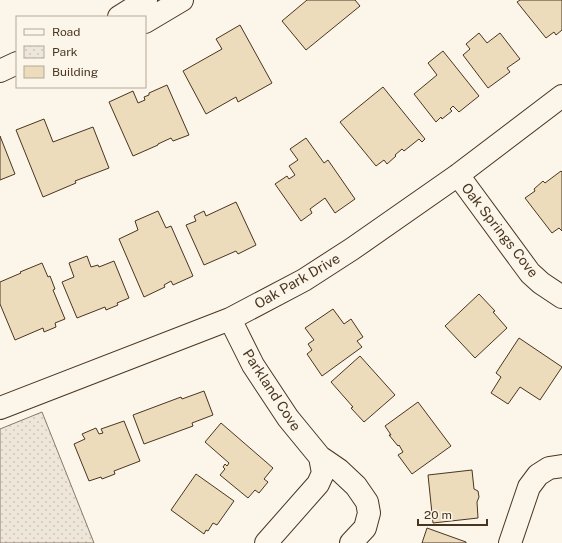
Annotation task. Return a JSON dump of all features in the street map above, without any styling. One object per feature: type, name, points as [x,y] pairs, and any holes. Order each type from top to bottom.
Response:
[{"type":"street","points":[[121,16],[146,0]]},
{"type":"street","points":[[146,21],[182,0]]},
{"type":"street","points":[[0,71],[16,64]]},
{"type":"street","points":[[0,75],[16,70]]},
{"type":"street","name":"Oak Park Drive","points":[[0,408],[230,318],[304,280],[352,249],[458,175],[562,96]]},
{"type":"street","name":"Oak Springs Cove","points":[[458,175],[530,273],[541,283],[562,297]]},
{"type":"street","name":"Parkland Cove","points":[[230,318],[253,365],[288,418],[320,458],[339,470],[356,486],[367,502],[369,513],[365,528],[352,543]]},
{"type":"street","points":[[266,543],[318,484],[323,473],[320,458]]},
{"type":"street","points":[[510,543],[529,487],[538,475],[549,468],[562,466]]},
{"type":"green space","points":[[42,412],[94,543],[0,543],[0,429]]},
{"type":"building","points":[[307,0],[355,0],[360,6],[306,50],[282,21]]},
{"type":"building","points":[[520,0],[562,0],[562,30],[556,35],[554,32],[546,38],[517,2]]},
{"type":"building","points":[[240,25],[272,83],[238,102],[236,97],[206,114],[183,71],[222,49],[216,39]]},
{"type":"building","points":[[479,33],[487,43],[500,33],[520,59],[507,68],[510,72],[488,88],[463,55],[470,49],[466,44]]},
{"type":"building","points":[[443,51],[479,96],[459,112],[453,106],[450,109],[452,111],[442,119],[441,117],[436,122],[414,94],[437,75],[428,63]]},
{"type":"building","points":[[167,85],[189,135],[173,141],[171,138],[133,156],[109,102],[133,91],[138,103],[145,100],[144,97],[149,95],[149,93]]},
{"type":"building","points":[[383,87],[425,139],[422,142],[419,139],[404,151],[402,149],[387,164],[384,160],[376,166],[340,122]]},
{"type":"building","points":[[44,119],[53,142],[93,127],[109,168],[75,181],[76,183],[43,197],[16,130]]},
{"type":"building","points":[[0,136],[15,174],[0,180]]},
{"type":"building","points":[[306,138],[324,163],[328,160],[355,199],[335,213],[325,198],[310,209],[312,213],[301,221],[275,184],[287,176],[289,179],[295,175],[289,166],[298,160],[290,149]]},
{"type":"building","points":[[561,171],[562,231],[559,228],[552,233],[525,198],[535,191],[534,189],[543,181],[545,183]]},
{"type":"building","points":[[236,202],[256,245],[238,254],[236,251],[204,265],[186,225],[196,221],[194,216],[204,211],[206,216]]},
{"type":"building","points":[[158,211],[166,228],[171,226],[193,276],[173,285],[171,281],[164,285],[165,287],[144,297],[119,239],[138,230],[135,221]]},
{"type":"building","points":[[87,256],[91,267],[98,265],[99,267],[114,261],[129,298],[106,310],[105,307],[77,318],[62,282],[74,277],[69,263]]},
{"type":"building","points":[[42,263],[48,277],[50,276],[55,289],[53,290],[65,319],[55,323],[56,327],[44,332],[43,328],[15,340],[0,304],[0,282]]},
{"type":"building","points":[[479,294],[495,311],[493,312],[507,328],[475,358],[445,326]]},
{"type":"building","points":[[333,309],[344,324],[351,319],[363,337],[357,341],[362,347],[322,376],[307,354],[312,350],[308,344],[314,340],[305,328]]},
{"type":"building","points":[[519,338],[562,367],[540,400],[520,387],[508,404],[491,393],[501,377],[496,373]]},
{"type":"building","points":[[360,356],[395,395],[364,422],[331,382]]},
{"type":"building","points":[[204,391],[213,415],[192,423],[193,426],[144,444],[133,415],[181,397],[182,399]]},
{"type":"building","points":[[418,402],[451,446],[412,474],[398,455],[403,452],[399,445],[398,446],[389,435],[391,435],[385,426]]},
{"type":"building","points":[[124,421],[140,461],[114,471],[115,474],[102,479],[101,477],[89,481],[74,444],[85,439],[82,434],[96,428],[99,434],[103,433],[101,429]]},
{"type":"building","points":[[221,423],[273,468],[264,479],[268,482],[259,493],[255,490],[248,498],[220,475],[225,469],[223,467],[225,464],[227,466],[229,463],[205,442]]},
{"type":"building","points":[[472,470],[474,489],[478,491],[479,497],[477,502],[478,518],[433,523],[428,475]]},
{"type":"building","points":[[196,474],[234,501],[217,525],[213,523],[204,534],[171,510]]},
{"type":"building","points":[[427,528],[466,542],[466,543],[422,543]]}]
